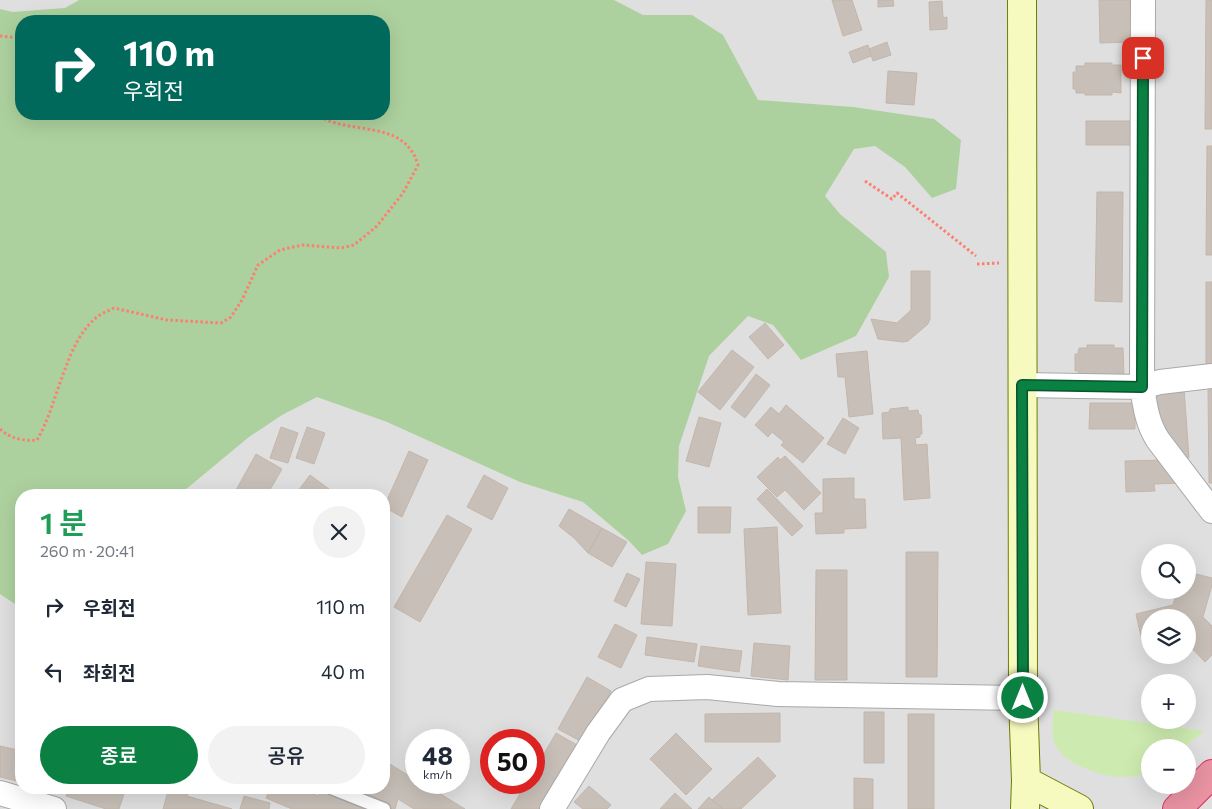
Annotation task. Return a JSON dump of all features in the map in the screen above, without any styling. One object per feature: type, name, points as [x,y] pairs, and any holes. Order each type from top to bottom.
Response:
[{"type":"highway","points":[[1176,809],[1212,774]]},
{"type":"main road","points":[[1022,0],[1023,698],[1026,781],[1025,809]]},
{"type":"main road","points":[[1026,781],[1079,809]]},
{"type":"street","points":[[1143,0],[1142,387],[1145,412],[1151,430],[1212,511]]},
{"type":"street","points":[[1022,385],[1142,387],[1160,382],[1212,376]]},
{"type":"street","points":[[552,809],[598,733],[622,700],[649,688],[707,687],[778,694],[1023,698]]},
{"type":"street","points":[[0,793],[54,809]]},
{"type":"lane","points":[[346,794],[384,809]]},
{"type":"path","points":[[0,36],[15,37]]},
{"type":"path","points":[[0,429],[4,433],[22,441],[37,440],[45,426],[75,343],[96,317],[114,308],[167,320],[221,322],[231,317],[242,300],[258,265],[280,250],[302,245],[342,248],[354,245],[377,226],[403,193],[418,165],[415,155],[400,139],[378,130],[332,120]]},
{"type":"path","points":[[865,181],[892,199],[897,193],[976,256]]},
{"type":"shaded area","points":[[0,0],[1212,0],[1212,809],[0,809]]},
{"type":"green space","points":[[79,0],[614,0],[643,15],[692,15],[723,35],[758,100],[853,107],[934,119],[961,140],[956,189],[932,198],[905,167],[875,146],[854,149],[825,196],[840,214],[886,252],[889,277],[856,336],[801,360],[773,325],[748,316],[709,356],[679,446],[678,477],[686,511],[668,544],[642,555],[629,541],[583,502],[520,482],[387,422],[317,397],[282,415],[249,437],[186,489],[15,489],[15,604],[0,594],[0,9],[13,12],[65,8]]},
{"type":"green space","points":[[1054,710],[1141,722],[1141,729],[1190,729],[1204,731],[1194,739],[1141,739],[1141,774],[1115,777],[1083,768],[1064,756],[1054,741],[1052,726]]},
{"type":"building","points":[[832,0],[852,0],[862,30],[843,36]]},
{"type":"building","points":[[878,0],[893,0],[894,6],[878,7]]},
{"type":"building","points":[[1099,0],[1139,0],[1135,42],[1100,43]]},
{"type":"building","points":[[1206,0],[1212,0],[1212,129],[1205,129]]},
{"type":"building","points":[[942,1],[943,18],[947,17],[947,29],[930,30],[929,2]]},
{"type":"building","points":[[887,42],[891,55],[873,61],[869,49]]},
{"type":"building","points":[[868,45],[871,56],[853,63],[849,52]]},
{"type":"building","points":[[1085,63],[1121,65],[1121,93],[1085,95],[1085,93],[1076,93],[1076,89],[1073,89],[1073,72],[1076,72],[1076,66],[1085,66]]},
{"type":"building","points":[[888,71],[917,73],[914,105],[886,103]]},
{"type":"building","points":[[1086,121],[1131,121],[1131,145],[1086,145]]},
{"type":"building","points":[[1207,146],[1212,146],[1212,255],[1206,255]]},
{"type":"building","points":[[1097,192],[1123,192],[1122,302],[1095,301]]},
{"type":"building","points":[[911,271],[930,271],[930,319],[928,324],[908,341],[878,339],[871,319],[897,323],[911,310]]},
{"type":"building","points":[[1206,282],[1212,282],[1212,367],[1206,367]]},
{"type":"building","points":[[765,323],[784,345],[768,359],[749,337]]},
{"type":"building","points":[[1087,345],[1114,345],[1114,348],[1123,348],[1124,375],[1078,375],[1079,371],[1075,371],[1075,354],[1078,354],[1079,348],[1087,348]]},
{"type":"building","points":[[732,350],[754,367],[720,410],[698,392]]},
{"type":"building","points":[[867,351],[873,414],[849,417],[845,377],[838,377],[836,354]]},
{"type":"building","points":[[756,374],[770,385],[745,418],[731,407]]},
{"type":"building","points":[[1212,386],[1212,483],[1209,483],[1208,387]]},
{"type":"building","points":[[1184,388],[1189,458],[1176,454],[1156,431],[1153,390]]},
{"type":"building","points":[[1090,403],[1135,403],[1135,429],[1089,429]]},
{"type":"building","points":[[786,405],[824,438],[803,463],[781,445],[784,442],[772,432],[768,437],[755,425],[771,407],[779,414]]},
{"type":"building","points":[[908,407],[908,411],[918,410],[919,415],[921,415],[922,434],[920,434],[920,437],[915,438],[916,445],[927,444],[930,498],[904,500],[901,438],[883,439],[882,413],[889,412],[890,409]]},
{"type":"building","points":[[699,417],[721,423],[709,467],[686,461]]},
{"type":"building","points":[[843,418],[859,428],[845,454],[827,444]]},
{"type":"building","points":[[281,427],[298,433],[288,463],[270,458]]},
{"type":"building","points":[[307,427],[325,433],[314,464],[296,458]]},
{"type":"building","points":[[409,451],[428,460],[402,517],[390,510],[390,494]]},
{"type":"building","points":[[256,454],[282,469],[270,489],[237,489]]},
{"type":"building","points":[[785,456],[821,493],[804,510],[785,490],[777,497],[757,477],[778,457],[780,460]]},
{"type":"building","points":[[1162,460],[1183,483],[1154,484],[1155,491],[1126,492],[1125,461]]},
{"type":"building","points":[[310,475],[329,489],[300,489]]},
{"type":"building","points":[[484,475],[508,488],[492,520],[467,507]]},
{"type":"building","points":[[854,478],[854,499],[865,499],[866,528],[844,529],[844,533],[816,534],[815,513],[823,513],[823,479]]},
{"type":"building","points":[[767,489],[803,526],[792,536],[757,499]]},
{"type":"building","points":[[698,507],[731,507],[730,533],[698,533]]},
{"type":"building","points":[[569,509],[602,528],[588,553],[559,526]]},
{"type":"building","points":[[447,515],[472,529],[420,622],[394,607]]},
{"type":"building","points":[[777,527],[781,613],[748,615],[744,529]]},
{"type":"building","points":[[602,528],[627,542],[612,567],[588,553]]},
{"type":"building","points":[[906,552],[938,552],[937,677],[906,677]]},
{"type":"building","points":[[646,562],[676,564],[672,626],[641,624]]},
{"type":"building","points":[[816,570],[847,570],[847,680],[815,680]]},
{"type":"building","points":[[627,573],[640,579],[626,607],[614,601]]},
{"type":"building","points":[[1196,574],[1212,578],[1212,585],[1203,617],[1212,626],[1212,655],[1205,662],[1196,652],[1196,609],[1157,609],[1173,605],[1175,599],[1196,599]]},
{"type":"building","points":[[1141,613],[1141,636],[1136,614]]},
{"type":"building","points":[[615,624],[637,635],[621,668],[598,657]]},
{"type":"building","points":[[647,637],[697,644],[694,662],[645,655]]},
{"type":"building","points":[[754,643],[790,646],[788,680],[751,676]]},
{"type":"building","points":[[701,646],[742,651],[739,672],[698,666]]},
{"type":"building","points":[[587,677],[611,691],[582,742],[558,729]]},
{"type":"building","points":[[864,712],[884,712],[884,763],[864,763]]},
{"type":"building","points":[[780,713],[780,742],[705,742],[705,714]]},
{"type":"building","points":[[908,714],[934,714],[934,809],[908,809]]},
{"type":"building","points":[[556,733],[577,745],[539,809],[511,809],[520,794],[545,794],[545,752]]},
{"type":"building","points":[[676,733],[712,769],[686,795],[650,759]]},
{"type":"building","points":[[0,746],[15,749],[15,781],[0,777]]},
{"type":"building","points":[[758,757],[776,776],[741,809],[723,809],[712,800]]},
{"type":"building","points":[[390,764],[405,773],[405,794],[441,794],[465,809],[414,809],[398,799],[395,809],[357,795],[390,794]]},
{"type":"building","points":[[854,778],[873,779],[873,809],[854,809]]},
{"type":"building","points":[[589,786],[611,805],[607,809],[583,809],[574,802]]},
{"type":"building","points":[[675,793],[692,809],[660,809]]},
{"type":"building","points":[[67,794],[124,794],[119,809],[106,809],[66,796]]},
{"type":"building","points":[[167,794],[188,794],[187,796],[232,809],[163,809]]},
{"type":"building","points":[[268,794],[313,794],[318,796],[319,794],[333,794],[368,809],[292,809],[266,798]]},
{"type":"building","points":[[244,796],[270,803],[269,809],[240,809]]},
{"type":"building","points":[[709,797],[712,800],[723,809],[698,809]]},
{"type":"route","points":[[1023,698],[1022,385],[1142,387],[1143,58]]}]
